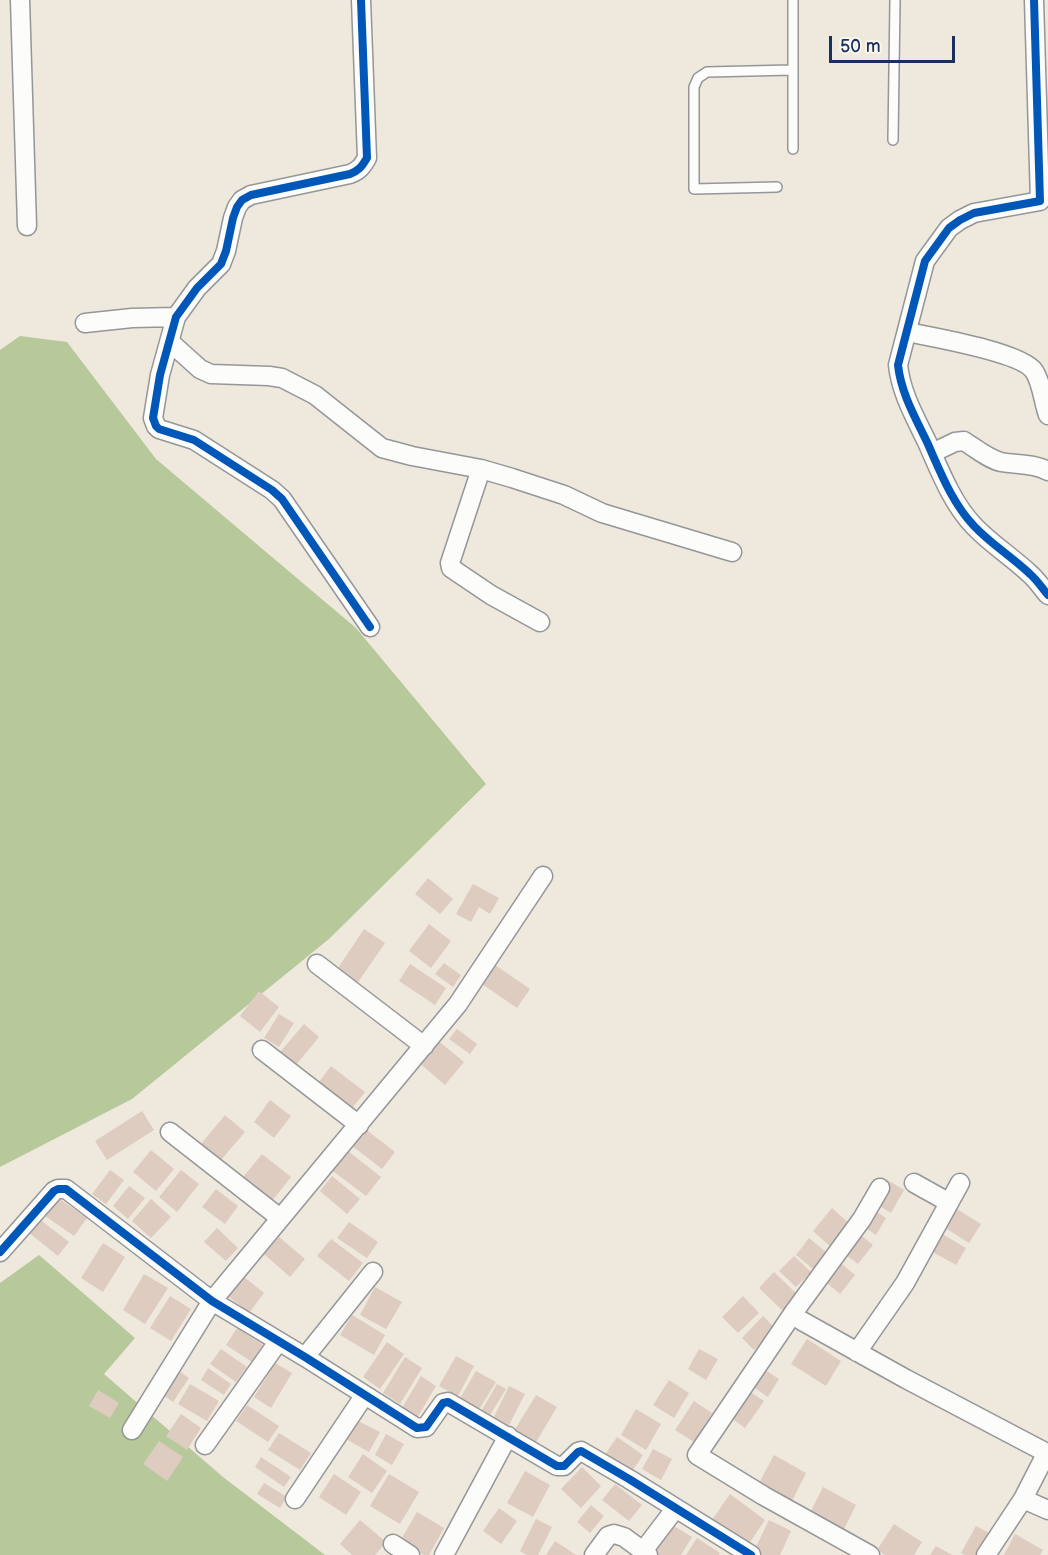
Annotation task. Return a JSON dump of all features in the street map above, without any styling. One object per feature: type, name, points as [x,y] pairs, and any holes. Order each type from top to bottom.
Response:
[{"type":"street","points":[[20,0],[27,226]]},
{"type":"street","points":[[361,0],[367,158],[362,167],[350,174],[251,195],[242,200],[235,213],[221,264],[197,288],[176,317],[160,375],[153,418],[159,429],[194,440],[273,490],[282,499],[370,627]]},
{"type":"street","points":[[1034,0],[1042,85],[1044,201],[974,213],[949,228],[925,261],[898,365],[904,394],[946,484],[963,514],[998,549],[1040,572],[1048,595]]},
{"type":"street","points":[[85,323],[132,318],[176,317]]},
{"type":"street","points":[[907,332],[960,342],[1023,361],[1034,371],[1048,415]]},
{"type":"street","points":[[170,342],[201,369],[211,374],[282,378],[315,395],[382,448],[512,477],[564,495],[602,513],[732,552]]},
{"type":"street","points":[[932,453],[955,442],[964,441],[995,460],[1042,467],[1048,471]]},
{"type":"street","points":[[481,470],[450,568],[490,595],[540,622]]},
{"type":"street","points":[[132,1430],[212,1301],[458,1004],[543,876]]},
{"type":"street","points":[[317,964],[424,1046]]},
{"type":"street","points":[[262,1050],[359,1125]]},
{"type":"street","points":[[171,1132],[280,1218]]},
{"type":"street","points":[[914,1182],[948,1202]]},
{"type":"street","points":[[857,1352],[904,1283],[960,1183]]},
{"type":"street","points":[[870,1555],[764,1496],[697,1455],[794,1312],[862,1219],[880,1188]]},
{"type":"street","points":[[0,1252],[54,1191],[66,1189],[212,1301],[417,1428],[426,1427],[443,1403],[448,1402],[557,1466],[564,1466],[578,1452],[583,1452],[751,1555]]},
{"type":"street","points":[[305,1357],[373,1272]]},
{"type":"street","points":[[802,1321],[1043,1451],[1044,1458],[1023,1499],[986,1555]]},
{"type":"street","points":[[205,1445],[278,1342]]},
{"type":"street","points":[[295,1499],[364,1396]]},
{"type":"street","points":[[444,1555],[508,1436]]},
{"type":"street","points":[[1023,1499],[1048,1510]]},
{"type":"street","points":[[594,1555],[608,1536],[614,1533],[645,1553],[675,1509]]},
{"type":"street","points":[[393,1544],[410,1555]]},
{"type":"lane","points":[[793,0],[793,149]]},
{"type":"lane","points":[[893,140],[895,0]]},
{"type":"lane","points":[[777,187],[694,189],[694,87],[698,78],[707,72],[792,70]]},
{"type":"green space","points":[[20,336],[67,342],[156,459],[356,628],[486,784],[329,939],[132,1099],[0,1167],[0,350]]},
{"type":"green space","points":[[39,1255],[135,1338],[104,1374],[223,1477],[325,1555],[0,1555],[0,1283]]},
{"type":"building","points":[[428,878],[453,899],[440,914],[415,894]]},
{"type":"building","points":[[473,884],[499,898],[490,914],[479,907],[471,922],[456,914]]},
{"type":"building","points":[[429,924],[451,941],[431,968],[409,951]]},
{"type":"building","points":[[364,929],[385,943],[356,985],[336,971]]},
{"type":"building","points":[[444,963],[461,975],[453,987],[435,974]]},
{"type":"building","points":[[410,964],[446,988],[435,1005],[399,981]]},
{"type":"building","points":[[495,965],[530,989],[517,1008],[482,984]]},
{"type":"building","points":[[259,991],[279,1007],[260,1032],[240,1016]]},
{"type":"building","points":[[279,1014],[294,1023],[279,1047],[264,1038]]},
{"type":"building","points":[[304,1024],[319,1037],[296,1065],[280,1052]]},
{"type":"building","points":[[457,1029],[477,1044],[470,1054],[449,1039]]},
{"type":"building","points":[[436,1039],[464,1062],[445,1085],[417,1061]]},
{"type":"building","points":[[331,1066],[365,1092],[349,1112],[316,1086]]},
{"type":"building","points":[[270,1100],[291,1116],[274,1138],[254,1122]]},
{"type":"building","points":[[142,1111],[154,1130],[107,1160],[95,1141]]},
{"type":"building","points":[[225,1115],[245,1132],[221,1160],[201,1144]]},
{"type":"building","points":[[364,1128],[395,1152],[382,1169],[351,1145]]},
{"type":"building","points":[[151,1150],[174,1169],[156,1191],[133,1172]]},
{"type":"building","points":[[348,1151],[381,1177],[366,1196],[333,1171]]},
{"type":"building","points":[[262,1154],[291,1177],[268,1206],[239,1182]]},
{"type":"building","points":[[110,1170],[124,1180],[106,1204],[92,1194]]},
{"type":"building","points":[[181,1170],[199,1184],[177,1212],[159,1197]]},
{"type":"building","points":[[332,1176],[360,1199],[347,1214],[320,1191]]},
{"type":"building","points":[[886,1179],[904,1190],[891,1213],[873,1202]]},
{"type":"building","points":[[129,1186],[145,1198],[128,1219],[113,1206]]},
{"type":"building","points":[[216,1189],[238,1206],[225,1224],[202,1207]]},
{"type":"building","points":[[58,1198],[87,1218],[74,1236],[45,1216]]},
{"type":"building","points":[[151,1199],[171,1217],[151,1238],[132,1221]]},
{"type":"building","points":[[832,1208],[851,1225],[832,1248],[813,1231]]},
{"type":"building","points":[[871,1208],[886,1218],[876,1235],[861,1225]]},
{"type":"building","points":[[955,1208],[981,1224],[969,1243],[944,1227]]},
{"type":"building","points":[[38,1218],[69,1242],[58,1256],[28,1232]]},
{"type":"building","points":[[349,1222],[378,1242],[367,1258],[337,1238]]},
{"type":"building","points":[[217,1228],[238,1248],[226,1261],[204,1242]]},
{"type":"building","points":[[857,1232],[873,1245],[858,1264],[842,1252]]},
{"type":"building","points":[[939,1232],[966,1248],[956,1265],[929,1250]]},
{"type":"building","points":[[279,1237],[305,1259],[290,1277],[264,1254]]},
{"type":"building","points":[[809,1238],[826,1252],[813,1269],[796,1255]]},
{"type":"building","points":[[331,1239],[363,1263],[349,1281],[317,1256]]},
{"type":"building","points":[[103,1243],[125,1257],[103,1292],[81,1278]]},
{"type":"building","points":[[794,1256],[811,1272],[796,1287],[779,1271]]},
{"type":"building","points":[[837,1260],[855,1275],[840,1294],[821,1278]]},
{"type":"building","points":[[774,1272],[798,1295],[783,1311],[759,1288]]},
{"type":"building","points":[[144,1274],[168,1288],[145,1324],[123,1310]]},
{"type":"building","points":[[243,1276],[264,1293],[249,1313],[227,1295]]},
{"type":"building","points":[[375,1287],[402,1302],[386,1329],[360,1315]]},
{"type":"building","points":[[170,1296],[191,1309],[171,1341],[150,1328]]},
{"type":"building","points":[[743,1296],[759,1313],[738,1333],[722,1317]]},
{"type":"building","points":[[352,1315],[385,1335],[374,1355],[340,1335]]},
{"type":"building","points":[[763,1316],[775,1328],[754,1350],[742,1338]]},
{"type":"building","points":[[237,1328],[263,1345],[252,1362],[226,1345]]},
{"type":"building","points":[[807,1339],[841,1361],[826,1386],[791,1364]]},
{"type":"building","points":[[387,1342],[404,1354],[380,1389],[363,1377]]},
{"type":"building","points":[[221,1349],[247,1367],[236,1382],[210,1364]]},
{"type":"building","points":[[699,1349],[718,1359],[706,1380],[688,1369]]},
{"type":"building","points":[[456,1356],[474,1366],[458,1396],[439,1386]]},
{"type":"building","points":[[405,1357],[422,1368],[400,1404],[383,1393]]},
{"type":"building","points":[[275,1363],[292,1373],[271,1408],[254,1397]]},
{"type":"building","points":[[208,1368],[231,1384],[224,1395],[201,1380]]},
{"type":"building","points":[[176,1369],[189,1378],[173,1402],[160,1393]]},
{"type":"building","points":[[765,1370],[779,1379],[768,1397],[753,1387]]},
{"type":"building","points":[[476,1371],[496,1382],[478,1411],[459,1400]]},
{"type":"building","points":[[421,1376],[436,1386],[414,1423],[399,1413]]},
{"type":"building","points":[[669,1380],[689,1393],[674,1418],[653,1405]]},
{"type":"building","points":[[190,1384],[219,1401],[207,1421],[178,1404]]},
{"type":"building","points":[[497,1384],[506,1389],[487,1420],[479,1415]]},
{"type":"building","points":[[509,1386],[525,1394],[508,1427],[493,1419]]},
{"type":"building","points":[[98,1390],[119,1403],[110,1418],[89,1406]]},
{"type":"building","points":[[749,1391],[764,1401],[745,1428],[731,1418]]},
{"type":"building","points":[[536,1395],[557,1407],[535,1444],[514,1431]]},
{"type":"building","points":[[694,1401],[712,1413],[694,1442],[675,1430]]},
{"type":"building","points":[[247,1405],[279,1426],[268,1442],[236,1421]]},
{"type":"building","points":[[636,1409],[661,1424],[646,1450],[621,1435]]},
{"type":"building","points":[[181,1414],[201,1428],[187,1450],[166,1436]]},
{"type":"building","points":[[356,1420],[380,1432],[369,1452],[346,1439]]},
{"type":"building","points":[[279,1433],[311,1453],[300,1470],[268,1450]]},
{"type":"building","points":[[386,1434],[404,1444],[392,1465],[375,1455]]},
{"type":"building","points":[[617,1437],[643,1455],[629,1476],[602,1459]]},
{"type":"building","points":[[159,1441],[183,1457],[167,1481],[143,1464]]},
{"type":"building","points":[[653,1449],[672,1459],[661,1480],[642,1469]]},
{"type":"building","points":[[363,1454],[387,1471],[372,1493],[348,1477]]},
{"type":"building","points":[[774,1455],[806,1473],[791,1503],[758,1485]]},
{"type":"building","points":[[261,1457],[291,1477],[284,1487],[255,1467]]},
{"type":"building","points":[[582,1467],[601,1486],[581,1508],[561,1489]]},
{"type":"building","points":[[525,1471],[550,1485],[533,1517],[507,1503]]},
{"type":"building","points":[[334,1474],[361,1492],[346,1515],[319,1497]]},
{"type":"building","points":[[389,1474],[419,1492],[400,1524],[370,1506]]},
{"type":"building","points":[[264,1483],[287,1497],[280,1508],[257,1494]]},
{"type":"building","points":[[615,1484],[642,1505],[629,1521],[602,1500]]},
{"type":"building","points":[[823,1487],[856,1505],[843,1531],[810,1513]]},
{"type":"building","points":[[730,1494],[765,1520],[748,1545],[712,1520]]},
{"type":"building","points":[[591,1505],[604,1516],[590,1533],[577,1522]]},
{"type":"building","points":[[499,1508],[517,1521],[501,1544],[483,1531]]},
{"type":"building","points":[[417,1512],[444,1528],[429,1555],[424,1555],[400,1541]]},
{"type":"building","points":[[536,1519],[552,1527],[538,1555],[527,1555],[520,1551]]},
{"type":"building","points":[[360,1520],[386,1542],[375,1555],[352,1555],[340,1544]]},
{"type":"building","points":[[769,1520],[791,1531],[780,1555],[761,1555],[754,1551]]},
{"type":"building","points":[[669,1523],[692,1537],[681,1555],[657,1555],[652,1552]]},
{"type":"building","points":[[894,1524],[922,1542],[914,1555],[885,1555],[877,1550]]},
{"type":"building","points":[[976,1526],[991,1534],[979,1555],[965,1555],[961,1553]]},
{"type":"building","points":[[1015,1534],[1043,1550],[1040,1555],[1004,1555]]},
{"type":"building","points":[[697,1538],[720,1553],[719,1555],[686,1555]]},
{"type":"building","points":[[555,1541],[576,1555],[546,1555]]},
{"type":"building","points":[[936,1546],[952,1555],[930,1555]]},
{"type":"cycle path","points":[[361,0],[367,158],[360,168],[350,174],[251,195],[242,200],[233,218],[221,264],[197,288],[176,317],[160,375],[153,418],[159,429],[194,440],[272,490],[282,499],[370,627]]},
{"type":"cycle path","points":[[1034,0],[1040,201],[974,213],[949,228],[925,261],[898,365],[909,405],[959,507],[981,533],[1033,576],[1048,595]]},
{"type":"cycle path","points":[[0,1252],[54,1191],[66,1189],[212,1301],[417,1428],[426,1427],[443,1403],[448,1402],[557,1466],[564,1466],[581,1451],[751,1555]]}]
